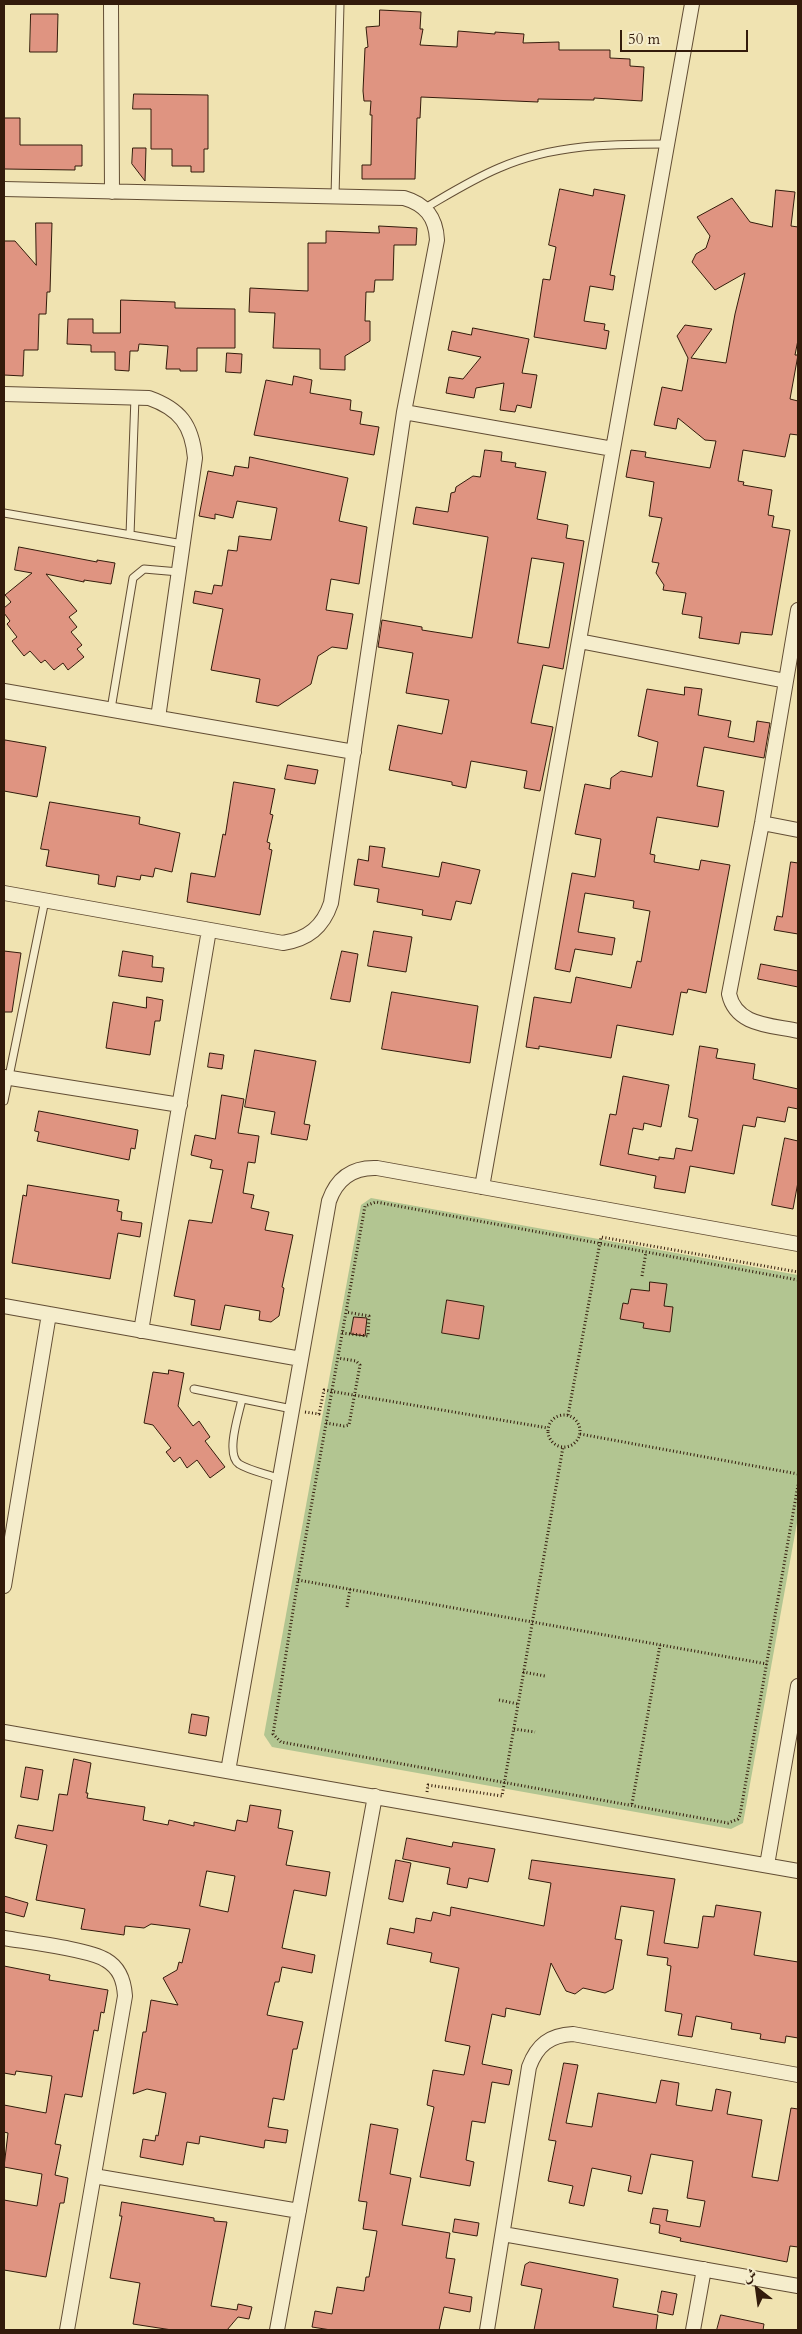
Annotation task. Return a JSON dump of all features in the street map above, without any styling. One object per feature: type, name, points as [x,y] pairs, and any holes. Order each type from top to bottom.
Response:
[{"type":"street","points":[[111,4],[112,192]]},
{"type":"street","points":[[482,1187],[692,4]]},
{"type":"street","points":[[4,189],[404,198],[415,201],[425,208],[436,228],[437,240],[404,412],[331,903],[322,923],[304,938],[283,943],[4,893]]},
{"type":"street","points":[[4,396],[149,398],[178,413],[188,426],[194,442],[195,458],[158,718]]},
{"type":"street","points":[[404,412],[612,449]]},
{"type":"street","points":[[798,610],[762,824],[729,994],[731,1003],[743,1017],[751,1021],[798,1031]]},
{"type":"street","points":[[579,641],[786,681]]},
{"type":"street","points":[[4,691],[354,752]]},
{"type":"street","points":[[762,824],[798,830]]},
{"type":"street","points":[[142,1330],[209,930]]},
{"type":"street","points":[[7,1077],[180,1104]]},
{"type":"street","points":[[228,1771],[329,1201],[337,1184],[343,1178],[359,1169],[377,1168],[798,1244]]},
{"type":"street","points":[[4,1306],[301,1359]]},
{"type":"street","points":[[4,1586],[49,1314]]},
{"type":"street","points":[[767,1864],[794,1735],[798,1686]]},
{"type":"street","points":[[4,1732],[767,1864],[798,1871]]},
{"type":"street","points":[[277,2330],[375,1796]]},
{"type":"street","points":[[4,1938],[96,1955],[114,1966],[123,1980],[125,1996],[67,2330]]},
{"type":"street","points":[[487,2330],[529,2067],[533,2056],[540,2046],[561,2034],[573,2034],[798,2075]]},
{"type":"street","points":[[94,2176],[299,2211]]},
{"type":"street","points":[[503,2234],[798,2286]]},
{"type":"street","points":[[693,2330],[704,2269]]},
{"type":"lane","points":[[335,196],[340,4]]},
{"type":"lane","points":[[425,208],[499,168],[550,151],[603,144],[668,144]]},
{"type":"lane","points":[[130,535],[135,398]]},
{"type":"lane","points":[[4,513],[183,544]]},
{"type":"lane","points":[[111,710],[133,578],[144,569],[178,572]]},
{"type":"lane","points":[[4,1101],[7,1077],[45,900]]},
{"type":"lane","points":[[194,1389],[292,1410]]},
{"type":"lane","points":[[242,1399],[232,1448],[234,1457],[240,1464],[280,1479]]},
{"type":"path","points":[[798,1280],[372,1203],[363,1210],[272,1730],[277,1740],[728,1823],[738,1819],[798,1484]]},
{"type":"path","points":[[568,1415],[601,1237],[798,1272]]},
{"type":"path","points":[[642,1276],[646,1252]]},
{"type":"path","points":[[342,1333],[368,1336],[369,1316],[346,1312]]},
{"type":"path","points":[[326,1422],[344,1426],[349,1425],[355,1395],[360,1365],[356,1361],[338,1358]]},
{"type":"path","points":[[292,1410],[319,1414],[324,1390],[548,1428]]},
{"type":"path","points":[[562,1415],[568,1415],[576,1420],[580,1434],[574,1443],[563,1447],[553,1443],[548,1433],[548,1428],[553,1419],[562,1415]]},
{"type":"path","points":[[580,1434],[798,1474]]},
{"type":"path","points":[[425,1805],[428,1785],[502,1796],[563,1447]]},
{"type":"path","points":[[298,1580],[767,1664]]},
{"type":"path","points":[[347,1607],[350,1589]]},
{"type":"path","points":[[632,1804],[660,1645]]},
{"type":"path","points":[[524,1672],[545,1676]]},
{"type":"path","points":[[499,1700],[518,1704]]},
{"type":"path","points":[[514,1729],[535,1732]]},
{"type":"green space","points":[[371,1198],[798,1275],[798,1517],[743,1823],[731,1829],[272,1747],[264,1735],[361,1205]]},
{"type":"building","points":[[380,10],[421,12],[420,29],[423,29],[420,45],[457,47],[458,31],[524,34],[523,43],[559,42],[559,50],[610,50],[610,58],[630,59],[630,66],[644,67],[642,101],[594,98],[594,100],[538,99],[538,102],[421,97],[420,118],[417,118],[415,179],[362,179],[362,165],[371,165],[371,101],[364,101],[363,91],[365,48],[368,47],[366,27],[379,26]]},
{"type":"building","points":[[31,14],[58,14],[57,52],[30,52]]},
{"type":"building","points":[[134,94],[208,95],[208,149],[204,149],[204,172],[191,172],[191,166],[172,166],[172,149],[151,149],[151,109],[133,109]]},
{"type":"building","points":[[4,118],[20,118],[20,145],[82,145],[82,166],[75,166],[75,170],[4,169]]},
{"type":"building","points":[[133,148],[146,148],[145,181],[132,164]]},
{"type":"building","points":[[560,189],[593,196],[594,189],[625,195],[610,275],[615,276],[613,290],[590,286],[584,321],[605,324],[604,330],[609,331],[606,349],[534,337],[543,279],[550,280],[556,247],[549,245]]},
{"type":"building","points":[[776,190],[795,192],[791,226],[798,227],[798,340],[795,355],[798,355],[790,399],[798,401],[798,435],[790,434],[785,457],[743,450],[738,481],[744,482],[743,485],[772,490],[768,515],[774,516],[772,527],[790,530],[772,635],[741,632],[739,644],[699,638],[702,617],[682,614],[686,593],[663,590],[664,585],[656,573],[659,563],[652,562],[662,518],[649,516],[654,482],[626,477],[631,450],[646,452],[645,457],[710,468],[716,441],[705,440],[678,418],[676,429],[654,425],[662,387],[682,391],[688,358],[677,336],[685,325],[712,329],[691,358],[726,363],[745,273],[715,290],[692,262],[696,254],[706,248],[710,236],[697,217],[732,198],[750,222],[772,227]]},
{"type":"building","points":[[36,223],[52,223],[50,292],[47,292],[46,314],[39,314],[38,350],[24,350],[23,376],[4,375],[4,241],[15,241],[36,265]]},
{"type":"building","points":[[379,226],[417,228],[416,245],[394,245],[393,280],[375,280],[374,292],[366,292],[365,321],[370,321],[370,341],[345,356],[345,370],[320,369],[320,349],[273,348],[275,313],[249,312],[250,288],[308,291],[308,243],[326,243],[326,231],[379,233]]},
{"type":"building","points":[[121,300],[175,302],[175,308],[235,309],[235,348],[197,348],[197,371],[180,371],[180,369],[166,369],[168,346],[139,344],[138,351],[130,351],[129,371],[115,370],[115,352],[91,352],[91,345],[67,344],[68,319],[93,319],[93,333],[120,333]]},
{"type":"building","points":[[473,328],[529,339],[522,373],[537,375],[531,408],[517,405],[515,412],[500,410],[504,383],[476,388],[474,398],[446,393],[449,377],[463,379],[481,357],[448,350],[452,331],[471,335]]},
{"type":"building","points":[[227,353],[242,354],[241,373],[226,372]]},
{"type":"building","points":[[294,376],[312,380],[310,393],[351,400],[350,410],[362,412],[360,424],[379,427],[374,455],[254,435],[266,380],[292,385]]},
{"type":"building","points":[[485,450],[502,452],[501,461],[516,463],[515,467],[546,472],[537,519],[568,525],[566,538],[584,541],[563,669],[543,665],[531,723],[553,727],[540,791],[524,788],[527,771],[471,761],[466,788],[452,785],[452,782],[389,770],[398,725],[442,734],[449,700],[406,693],[413,653],[378,647],[382,620],[422,627],[422,630],[472,638],[488,537],[413,524],[416,507],[448,512],[451,493],[455,492],[456,487],[473,476],[480,477]],"holes":[[[532,558],[564,563],[549,648],[518,643]]]},
{"type":"building","points":[[250,457],[348,478],[339,521],[367,527],[359,584],[331,579],[326,610],[353,614],[347,649],[332,647],[318,656],[311,684],[278,706],[256,702],[260,679],[211,670],[223,609],[193,603],[195,591],[212,594],[214,585],[222,586],[228,550],[237,551],[239,536],[271,540],[277,508],[237,501],[233,518],[215,514],[215,519],[199,516],[208,471],[233,476],[235,466],[248,468]]},
{"type":"building","points":[[19,547],[97,562],[97,560],[115,563],[111,584],[84,580],[84,582],[46,574],[77,611],[69,617],[77,627],[71,632],[82,645],[77,649],[84,657],[68,670],[63,663],[54,670],[45,660],[41,663],[30,651],[24,656],[12,641],[17,637],[7,624],[10,621],[4,613],[4,608],[11,602],[5,595],[32,573],[15,570]]},
{"type":"building","points":[[685,687],[702,689],[698,715],[731,721],[728,737],[754,742],[757,721],[770,723],[764,758],[704,747],[697,786],[724,791],[718,827],[657,817],[650,854],[655,855],[654,862],[699,870],[701,860],[730,865],[706,993],[688,989],[687,993],[681,992],[673,1035],[617,1025],[611,1058],[539,1046],[539,1049],[526,1047],[534,997],[571,1003],[576,977],[631,988],[637,961],[641,962],[650,911],[633,908],[634,901],[585,893],[578,932],[615,938],[612,955],[575,949],[570,972],[555,969],[572,873],[595,877],[601,839],[575,834],[585,784],[610,789],[611,778],[621,771],[652,777],[658,742],[638,736],[647,689],[684,695]]},
{"type":"building","points":[[5,740],[46,747],[37,797],[4,791]]},
{"type":"building","points":[[288,765],[318,770],[315,784],[285,779]]},
{"type":"building","points":[[234,782],[275,789],[270,814],[273,815],[267,842],[270,843],[269,849],[272,850],[260,915],[187,902],[191,873],[215,877],[223,834],[225,835]]},
{"type":"building","points":[[50,802],[140,817],[139,824],[180,833],[172,872],[155,868],[153,877],[141,875],[140,880],[117,876],[115,887],[98,884],[99,875],[46,866],[49,850],[41,849]]},
{"type":"building","points":[[370,846],[385,848],[382,867],[439,877],[442,862],[480,870],[471,904],[456,901],[451,920],[422,915],[423,910],[377,902],[379,889],[354,885],[358,859],[368,861]]},
{"type":"building","points":[[791,862],[798,863],[798,934],[774,930],[777,916],[782,917]]},
{"type":"building","points":[[374,931],[412,937],[406,972],[368,966]]},
{"type":"building","points":[[4,951],[21,953],[12,1012],[4,1012]]},
{"type":"building","points":[[123,951],[153,956],[152,967],[164,968],[162,982],[119,976]]},
{"type":"building","points":[[342,951],[358,954],[350,1002],[331,999]]},
{"type":"building","points":[[761,964],[798,971],[798,987],[758,979]]},
{"type":"building","points":[[392,992],[478,1006],[470,1063],[382,1049]]},
{"type":"building","points":[[147,997],[163,1000],[160,1021],[155,1021],[150,1055],[106,1048],[113,1002],[146,1008]]},
{"type":"building","points":[[700,1046],[718,1049],[716,1058],[755,1064],[753,1079],[798,1089],[798,1109],[788,1107],[785,1122],[757,1117],[755,1127],[743,1125],[734,1174],[690,1166],[685,1193],[654,1188],[656,1176],[600,1165],[610,1114],[616,1115],[623,1076],[669,1085],[661,1127],[644,1123],[643,1130],[633,1128],[628,1154],[659,1160],[659,1157],[674,1159],[676,1148],[692,1151],[698,1119],[689,1117]]},
{"type":"building","points":[[255,1050],[316,1061],[304,1124],[310,1125],[307,1140],[271,1134],[275,1112],[245,1107]]},
{"type":"building","points":[[210,1053],[224,1055],[222,1069],[208,1067]]},
{"type":"building","points":[[222,1095],[244,1099],[238,1133],[259,1136],[255,1163],[248,1162],[243,1193],[254,1195],[251,1208],[269,1212],[265,1230],[293,1235],[282,1287],[284,1288],[279,1316],[271,1322],[259,1320],[260,1311],[225,1305],[220,1330],[191,1325],[195,1300],[174,1296],[189,1220],[212,1223],[223,1170],[210,1168],[212,1160],[191,1155],[195,1135],[215,1139]]},
{"type":"building","points":[[39,1111],[138,1130],[135,1149],[131,1148],[129,1160],[37,1141],[39,1132],[35,1131]]},
{"type":"building","points":[[785,1138],[798,1141],[798,1182],[793,1209],[772,1205]]},
{"type":"building","points":[[28,1185],[119,1200],[117,1211],[122,1212],[121,1220],[142,1223],[140,1237],[118,1233],[110,1279],[12,1263],[23,1195],[26,1196]]},
{"type":"building","points":[[650,1282],[667,1284],[664,1306],[673,1307],[670,1332],[643,1328],[644,1323],[620,1319],[623,1303],[628,1304],[631,1289],[649,1291]]},
{"type":"building","points":[[447,1300],[484,1306],[479,1339],[442,1333]]},
{"type":"building","points":[[354,1317],[367,1318],[365,1336],[351,1334]]},
{"type":"building","points":[[169,1370],[184,1373],[178,1406],[193,1426],[199,1421],[210,1437],[205,1441],[225,1467],[210,1478],[197,1460],[187,1468],[180,1457],[174,1462],[166,1452],[171,1448],[153,1425],[144,1423],[153,1372],[168,1374]]},
{"type":"building","points":[[192,1714],[209,1717],[206,1736],[189,1733]]},
{"type":"building","points":[[74,1759],[91,1763],[86,1793],[88,1793],[87,1798],[145,1807],[143,1820],[168,1825],[169,1820],[194,1826],[194,1822],[235,1831],[237,1820],[247,1822],[250,1805],[281,1810],[278,1828],[293,1831],[286,1865],[330,1872],[326,1896],[294,1890],[282,1948],[315,1955],[312,1973],[282,1967],[279,1982],[275,1982],[267,2015],[303,2022],[297,2049],[293,2049],[284,2100],[273,2098],[268,2127],[288,2130],[286,2143],[265,2140],[264,2148],[200,2136],[199,2144],[187,2142],[183,2165],[140,2157],[143,2139],[155,2141],[156,2135],[158,2136],[166,2093],[147,2089],[133,2094],[143,2032],[146,2032],[151,2000],[178,2005],[163,1978],[177,1970],[179,1962],[182,1963],[190,1929],[151,1924],[144,1928],[125,1926],[124,1935],[81,1929],[85,1909],[36,1900],[47,1845],[15,1838],[18,1825],[53,1831],[59,1794],[67,1795]],"holes":[[[207,1871],[235,1876],[228,1912],[200,1906]]]},
{"type":"building","points":[[26,1767],[43,1770],[38,1800],[21,1797]]},
{"type":"building","points":[[407,1838],[452,1847],[453,1842],[495,1849],[488,1882],[469,1878],[467,1888],[447,1884],[450,1868],[403,1859]]},
{"type":"building","points":[[396,1860],[411,1863],[403,1902],[389,1899]]},
{"type":"building","points":[[532,1860],[675,1879],[664,1943],[698,1948],[703,1916],[714,1917],[716,1905],[761,1912],[754,1955],[798,1962],[798,2038],[786,2036],[785,2043],[760,2039],[761,2034],[731,2029],[732,2023],[696,2016],[692,2037],[678,2035],[682,2014],[665,2011],[671,1966],[667,1965],[668,1958],[647,1955],[654,1911],[621,1906],[615,1939],[622,1940],[613,1989],[605,1993],[583,1988],[575,1994],[566,1991],[551,1963],[540,2015],[506,2008],[505,2017],[492,2014],[482,2064],[512,2070],[509,2085],[492,2082],[485,2123],[472,2121],[466,2160],[474,2162],[470,2186],[420,2177],[434,2107],[427,2105],[433,2070],[464,2075],[470,2046],[445,2041],[459,1968],[430,1962],[432,1953],[387,1944],[390,1928],[414,1933],[416,1918],[431,1921],[433,1912],[450,1916],[451,1907],[544,1926],[551,1883],[529,1879]]},
{"type":"building","points":[[4,1896],[28,1903],[24,1917],[4,1912]]},
{"type":"building","points":[[4,1966],[50,1975],[49,1980],[108,1990],[104,2013],[101,2012],[98,2031],[94,2030],[82,2097],[65,2094],[55,2144],[61,2145],[55,2175],[68,2178],[64,2203],[60,2203],[46,2277],[4,2270],[4,2200],[37,2206],[42,2174],[4,2167],[8,2133],[4,2132],[4,2105],[46,2113],[52,2076],[16,2071],[15,2075],[4,2073]]},
{"type":"building","points":[[564,2063],[578,2065],[566,2123],[592,2127],[598,2093],[656,2103],[661,2080],[679,2083],[676,2105],[712,2111],[716,2089],[731,2092],[727,2114],[762,2120],[752,2177],[778,2181],[791,2108],[798,2109],[798,2247],[790,2246],[787,2262],[680,2241],[681,2238],[659,2233],[660,2225],[650,2223],[653,2208],[668,2210],[666,2221],[700,2227],[705,2201],[687,2198],[693,2161],[651,2154],[642,2194],[628,2191],[631,2176],[592,2168],[584,2206],[569,2203],[573,2186],[548,2181],[556,2141],[549,2140]]},
{"type":"building","points":[[371,2124],[398,2129],[390,2174],[411,2178],[402,2225],[450,2233],[446,2258],[455,2259],[449,2293],[472,2297],[470,2312],[444,2307],[439,2330],[331,2330],[312,2327],[315,2311],[332,2314],[337,2287],[364,2291],[366,2277],[369,2277],[377,2231],[363,2229],[367,2202],[359,2201]]},
{"type":"building","points":[[122,2202],[227,2222],[211,2306],[237,2310],[238,2304],[252,2307],[249,2319],[238,2317],[227,2330],[172,2330],[133,2324],[140,2283],[110,2278],[122,2216],[120,2216]]},
{"type":"building","points":[[455,2219],[479,2223],[477,2236],[453,2232]]},
{"type":"building","points":[[530,2262],[618,2279],[613,2307],[658,2315],[656,2330],[534,2330],[542,2289],[521,2285],[525,2265]]},
{"type":"building","points":[[662,2291],[677,2294],[673,2315],[658,2312]]},
{"type":"building","points":[[721,2315],[764,2324],[763,2330],[717,2330]]}]
